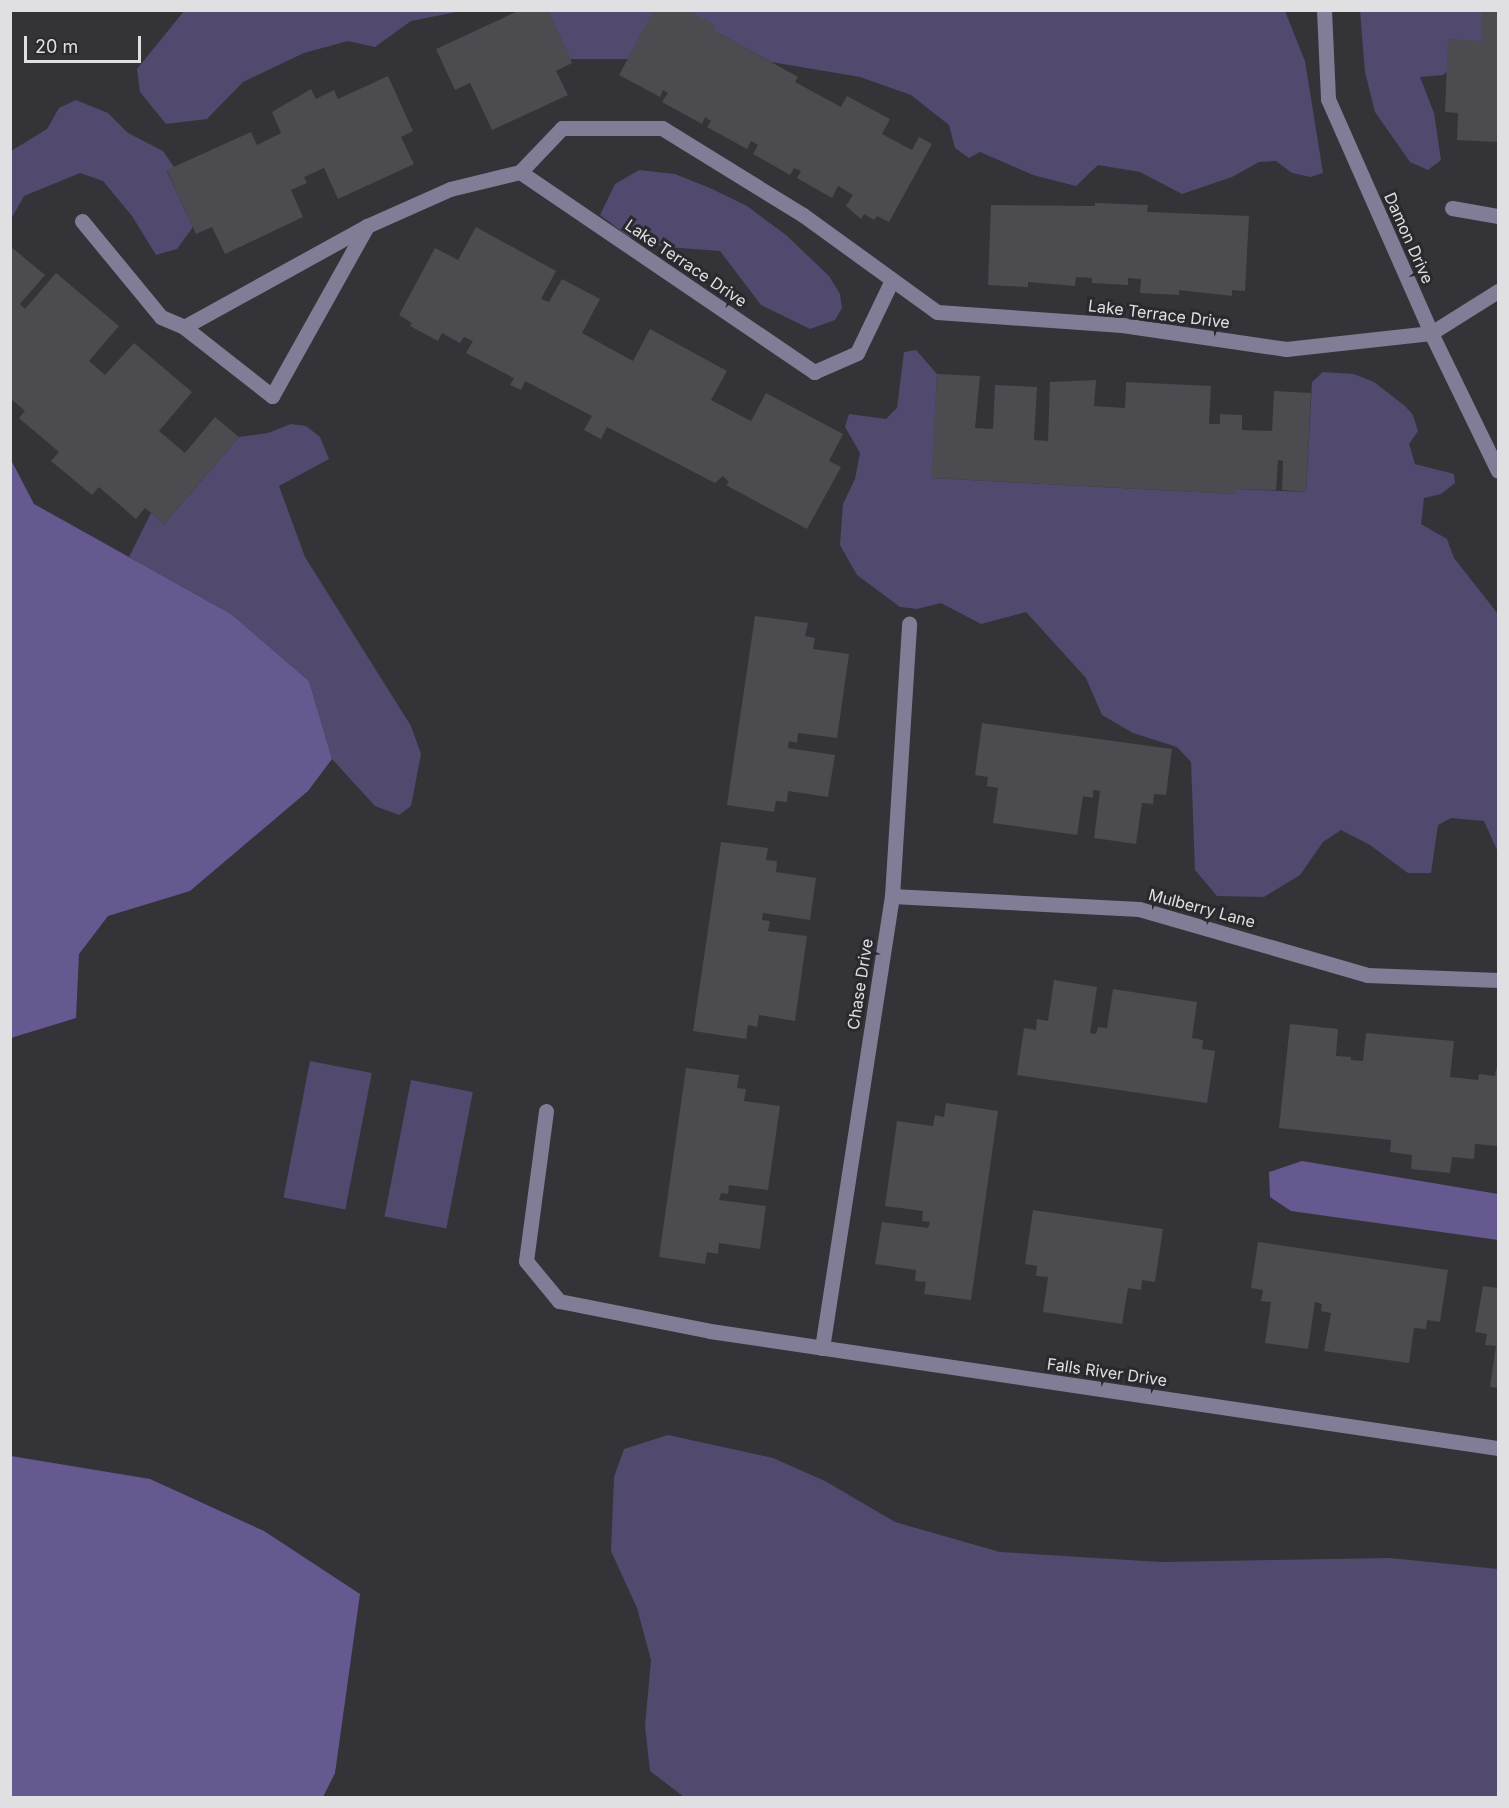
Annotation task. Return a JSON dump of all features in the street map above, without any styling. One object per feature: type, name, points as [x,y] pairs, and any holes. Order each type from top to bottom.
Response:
[{"type":"street","name":"Damon Drive","points":[[1324,10],[1328,99],[1431,333],[1498,471]]},
{"type":"street","name":"Lake Terrace Drive","points":[[892,280],[857,353],[814,372],[520,172],[562,128],[662,128],[802,215],[937,312],[1122,325],[1286,349],[1431,333]]},
{"type":"street","points":[[184,327],[367,226],[450,189],[520,172]]},
{"type":"street","points":[[1452,208],[1498,216]]},
{"type":"street","points":[[82,221],[161,317],[184,327],[272,396],[367,226]]},
{"type":"street","points":[[1431,333],[1498,291]]},
{"type":"street","name":"Chase Drive","points":[[822,1348],[891,896],[909,624]]},
{"type":"street","name":"Mulberry Lane","points":[[891,896],[1139,909],[1367,975],[1498,980]]},
{"type":"street","name":"Falls River Drive","points":[[546,1111],[526,1261],[559,1301],[710,1331],[1498,1448]]},
{"type":"shaded area","points":[[185,10],[461,11],[411,21],[375,47],[348,41],[304,53],[243,82],[207,119],[166,124],[140,92],[137,69]]},
{"type":"shaded area","points":[[548,11],[654,11],[628,59],[570,59]]},
{"type":"shaded area","points":[[688,11],[1285,11],[1305,61],[1323,173],[1311,177],[1292,173],[1276,161],[1259,162],[1232,177],[1182,194],[1140,172],[1098,165],[1076,186],[1033,175],[980,152],[969,158],[955,148],[949,125],[911,95],[860,77],[771,62],[713,30],[715,26]]},
{"type":"shaded area","points":[[1360,11],[1498,11],[1498,32],[1466,52],[1443,75],[1420,77],[1434,113],[1441,160],[1428,170],[1410,162],[1375,112],[1365,72]]},
{"type":"shaded area","points":[[76,100],[108,113],[128,133],[163,151],[174,167],[167,171],[193,227],[177,249],[156,255],[132,216],[103,181],[80,173],[24,196],[11,219],[11,151],[47,129],[59,108]]},
{"type":"shaded area","points":[[639,170],[675,174],[710,188],[747,206],[786,235],[829,276],[840,294],[842,308],[835,320],[810,329],[761,305],[720,251],[666,247],[629,237],[600,215],[615,184]]},
{"type":"shaded area","points":[[916,350],[937,374],[932,478],[1236,494],[1236,489],[1306,492],[1312,382],[1323,372],[1354,374],[1374,382],[1405,406],[1413,415],[1418,431],[1409,444],[1415,464],[1454,474],[1455,483],[1441,494],[1424,498],[1421,524],[1447,539],[1454,558],[1498,614],[1498,852],[1484,821],[1451,818],[1438,825],[1431,873],[1408,873],[1370,845],[1341,830],[1323,842],[1300,875],[1264,897],[1217,896],[1195,870],[1191,762],[1177,747],[1133,733],[1102,715],[1086,678],[1026,612],[981,624],[941,603],[917,609],[900,607],[857,575],[840,545],[843,504],[855,479],[860,453],[845,427],[849,414],[886,419],[897,408],[904,352]]},
{"type":"shaded area","points":[[291,424],[306,426],[320,437],[329,459],[279,486],[305,557],[411,726],[421,754],[411,806],[399,815],[375,806],[332,759],[309,681],[231,614],[129,557],[151,513],[164,524],[239,437],[268,433]]},
{"type":"shaded area","points":[[11,460],[34,504],[231,614],[309,681],[332,759],[308,791],[190,891],[108,916],[79,954],[76,1018],[11,1038]]},
{"type":"shaded area","points":[[310,1061],[372,1073],[345,1209],[283,1197]]},
{"type":"shaded area","points":[[411,1080],[473,1092],[446,1228],[384,1216]]},
{"type":"shaded area","points":[[1302,1161],[1498,1194],[1498,1240],[1291,1211],[1270,1197],[1269,1172]]},
{"type":"shaded area","points":[[668,1435],[773,1458],[825,1481],[895,1522],[1000,1552],[1161,1562],[1390,1558],[1498,1569],[1498,1797],[684,1797],[650,1771],[645,1726],[651,1660],[637,1608],[611,1551],[614,1477],[624,1449]]},
{"type":"shaded area","points":[[11,1456],[150,1479],[264,1531],[360,1594],[335,1773],[323,1797],[11,1797]]},
{"type":"building","points":[[520,10],[548,10],[572,63],[556,71],[568,95],[492,130],[470,83],[455,90],[436,49]]},
{"type":"building","points":[[654,10],[688,10],[716,26],[713,30],[798,77],[795,82],[841,107],[847,96],[890,119],[882,134],[912,150],[919,137],[932,144],[889,222],[877,216],[874,220],[864,214],[861,219],[846,206],[853,195],[838,186],[832,198],[797,178],[801,171],[794,168],[790,175],[753,154],[758,145],[751,141],[747,149],[707,127],[711,121],[705,117],[702,124],[662,102],[668,93],[663,90],[660,97],[619,75]]},
{"type":"building","points":[[1482,11],[1498,12],[1498,142],[1457,140],[1458,113],[1445,112],[1448,39],[1481,41]]},
{"type":"building","points":[[388,76],[413,131],[401,137],[414,164],[338,199],[324,168],[304,177],[307,183],[291,190],[303,217],[225,254],[212,227],[196,234],[167,170],[251,132],[257,145],[281,133],[272,112],[311,89],[316,99],[334,90],[338,99]]},
{"type":"building","points":[[1095,203],[1148,205],[1147,212],[1249,216],[1245,291],[1232,290],[1232,296],[1179,290],[1179,295],[1140,293],[1141,279],[1128,278],[1128,285],[1092,283],[1092,278],[1076,277],[1075,286],[1028,282],[1028,287],[988,285],[991,205],[1095,206]]},
{"type":"building","points":[[476,227],[556,271],[541,299],[549,302],[562,279],[600,299],[582,333],[633,361],[650,329],[727,371],[711,400],[751,421],[766,393],[843,434],[829,461],[841,467],[807,529],[726,485],[729,482],[723,476],[715,483],[607,427],[601,439],[584,430],[592,416],[525,381],[521,390],[510,385],[514,378],[466,353],[473,341],[464,337],[460,343],[442,333],[438,341],[410,326],[412,323],[399,315],[435,248],[458,260]]},
{"type":"building","points":[[10,246],[45,275],[20,304],[25,309],[56,273],[119,326],[89,361],[105,375],[134,343],[192,392],[159,431],[185,453],[215,417],[239,437],[164,524],[145,508],[136,519],[99,487],[92,495],[51,461],[59,452],[19,418],[25,411],[10,398]]},
{"type":"building","points":[[937,374],[980,376],[975,428],[993,429],[995,385],[1037,387],[1034,440],[1048,441],[1050,382],[1096,380],[1094,406],[1125,408],[1126,382],[1211,386],[1209,424],[1220,424],[1220,414],[1242,415],[1242,430],[1272,431],[1274,391],[1311,393],[1306,492],[1282,490],[1283,461],[1278,460],[1276,490],[1236,489],[1236,494],[931,478]]},
{"type":"building","points":[[755,616],[808,623],[805,636],[815,638],[813,649],[849,654],[837,738],[798,733],[797,743],[789,741],[788,748],[835,755],[828,797],[788,791],[787,802],[776,801],[774,812],[727,805]]},
{"type":"building","points":[[982,723],[1172,749],[1166,795],[1154,794],[1153,804],[1142,803],[1136,844],[1094,838],[1100,791],[1093,790],[1093,798],[1083,796],[1077,835],[993,823],[998,788],[987,786],[988,777],[975,775]]},
{"type":"building","points":[[721,842],[768,848],[766,860],[777,861],[776,872],[816,878],[810,920],[763,913],[762,920],[770,921],[768,931],[807,936],[795,1021],[759,1015],[757,1027],[748,1025],[746,1039],[693,1031]]},
{"type":"building","points":[[1054,980],[1097,987],[1090,1033],[1096,1034],[1098,1027],[1107,1028],[1113,989],[1197,1002],[1192,1038],[1203,1040],[1202,1049],[1215,1051],[1207,1103],[1017,1075],[1024,1028],[1036,1030],[1037,1019],[1048,1021]]},
{"type":"building","points":[[1290,1024],[1338,1029],[1336,1056],[1351,1057],[1351,1060],[1363,1061],[1366,1033],[1454,1041],[1450,1077],[1478,1080],[1479,1074],[1495,1076],[1498,1059],[1498,1146],[1475,1144],[1474,1159],[1452,1157],[1450,1173],[1411,1169],[1412,1155],[1390,1152],[1391,1140],[1279,1128]]},
{"type":"building","points":[[686,1068],[739,1075],[737,1088],[746,1089],[744,1101],[780,1106],[768,1190],[729,1185],[728,1194],[721,1193],[719,1200],[766,1206],[760,1249],[719,1243],[718,1254],[707,1252],[705,1264],[659,1257]]},
{"type":"building","points":[[946,1103],[998,1111],[971,1300],[924,1294],[926,1282],[915,1281],[916,1270],[875,1264],[882,1222],[928,1228],[930,1222],[922,1221],[923,1211],[885,1206],[897,1121],[933,1126],[935,1115],[944,1117]]},
{"type":"building","points":[[1033,1210],[1163,1229],[1155,1282],[1142,1280],[1141,1290],[1128,1288],[1122,1324],[1043,1312],[1048,1277],[1036,1276],[1037,1266],[1025,1264]]},
{"type":"building","points":[[1258,1242],[1448,1270],[1440,1322],[1427,1320],[1426,1329],[1414,1328],[1409,1363],[1324,1351],[1331,1313],[1321,1311],[1322,1304],[1315,1302],[1308,1349],[1265,1343],[1271,1302],[1261,1301],[1263,1290],[1251,1288]]},
{"type":"building","points":[[1483,1286],[1498,1288],[1498,1388],[1490,1387],[1496,1346],[1485,1345],[1487,1334],[1475,1332]]}]
